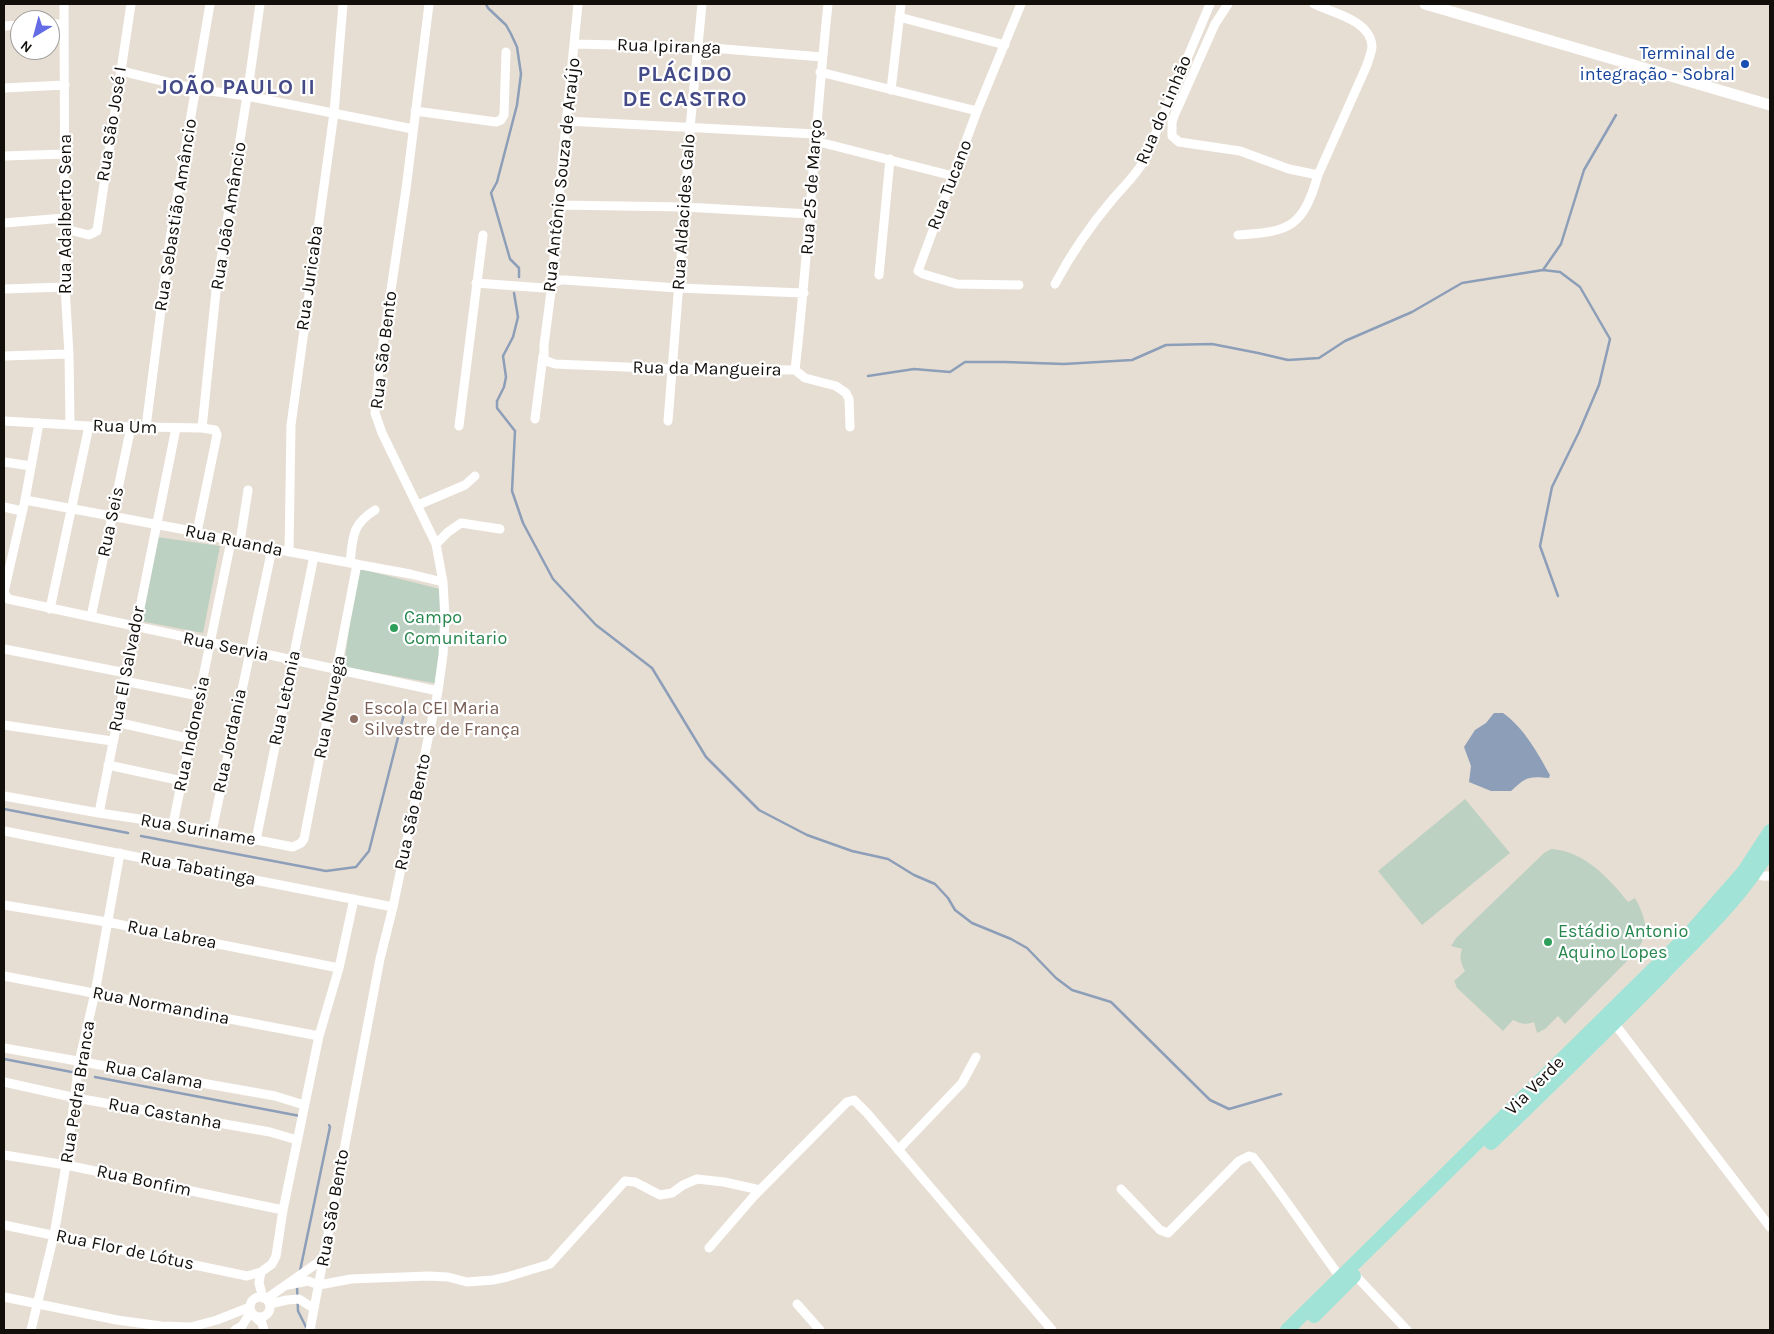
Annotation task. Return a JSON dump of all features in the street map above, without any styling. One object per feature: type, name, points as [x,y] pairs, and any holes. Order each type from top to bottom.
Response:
[{"type":"main road","name":"Via Verde","points":[[1299,1330],[1611,1019],[1721,899],[1744,871],[1770,831]]},
{"type":"main road","name":"Via Verde","points":[[1286,1330],[1716,920],[1755,873],[1770,849]]},
{"type":"street","name":"Rua Adalberto Sena","points":[[64,4],[66,154],[64,218],[70,425]]},
{"type":"street","name":"Rua São José I","points":[[65,229],[91,235],[97,231],[131,4]]},
{"type":"street","name":"Rua Sebastião Amâncio","points":[[146,427],[170,239],[210,4]]},
{"type":"street","name":"Rua João Amâncio","points":[[202,428],[216,291],[260,4]]},
{"type":"street","name":"Rua Juricaba","points":[[288,552],[290,425],[334,113],[343,4]]},
{"type":"street","name":"Rua São Bento","points":[[310,1330],[336,1182],[380,959],[393,908],[438,691],[443,655],[445,618],[443,582],[436,544],[382,433],[375,413],[379,371],[406,189],[429,4]]},
{"type":"street","name":"Rua Antônio Souza de Araújo","points":[[543,356],[552,284],[578,4]]},
{"type":"street","name":"Rua Aldacides Galo","points":[[668,421],[690,128],[702,4]]},
{"type":"street","name":"Rua 25 de Março","points":[[796,370],[804,293],[820,72],[828,4]]},
{"type":"street","points":[[891,90],[901,4]]},
{"type":"street","name":"Rua Tucano","points":[[1019,285],[957,284],[918,271],[977,111],[1022,4]]},
{"type":"street","name":"Rua do Linhão","points":[[1055,284],[1078,244],[1138,171],[1144,161],[1210,4]]},
{"type":"street","points":[[1228,4],[1215,24],[1174,116],[1172,136],[1179,142],[1240,151],[1289,169],[1318,175]]},
{"type":"street","points":[[1238,235],[1276,232],[1293,222],[1307,206],[1318,175],[1367,66],[1372,47],[1359,25],[1314,4]]},
{"type":"street","points":[[1425,4],[1615,58],[1770,106]]},
{"type":"street","points":[[899,17],[1005,45]]},
{"type":"street","name":"Rua Ipiranga","points":[[575,44],[699,47],[822,57]]},
{"type":"street","points":[[415,111],[496,122],[501,120],[504,115],[506,52]]},
{"type":"street","points":[[121,71],[196,89],[247,96],[412,129]]},
{"type":"street","points":[[820,72],[977,111]]},
{"type":"street","points":[[4,88],[65,85]]},
{"type":"street","points":[[566,121],[815,137],[953,176]]},
{"type":"street","points":[[4,156],[66,154]]},
{"type":"street","points":[[879,275],[890,159]]},
{"type":"street","points":[[558,205],[685,207],[810,214]]},
{"type":"street","points":[[4,223],[64,218]]},
{"type":"street","points":[[459,426],[483,235]]},
{"type":"street","points":[[476,283],[544,288],[565,280],[678,288],[804,293]]},
{"type":"street","points":[[4,290],[65,287]]},
{"type":"street","points":[[4,356],[69,354]]},
{"type":"street","points":[[535,419],[543,356]]},
{"type":"street","name":"Rua da Mangueira","points":[[543,356],[546,362],[555,364],[672,369],[796,370],[805,378],[836,386],[846,393],[850,427]]},
{"type":"street","name":"Rua Um","points":[[4,421],[215,430],[217,435],[197,532]]},
{"type":"street","points":[[5,578],[25,500],[38,423]]},
{"type":"street","points":[[50,609],[89,426]]},
{"type":"street","name":"Rua Seis","points":[[91,617],[131,427]]},
{"type":"street","name":"Rua El Salvador","points":[[99,813],[176,428]]},
{"type":"street","points":[[4,462],[31,466]]},
{"type":"street","points":[[418,505],[465,485],[475,476]]},
{"type":"street","name":"Rua Indonesia","points":[[173,824],[211,644],[248,490]]},
{"type":"street","name":"Rua Ruanda","points":[[25,500],[197,532],[235,542],[410,574],[443,582]]},
{"type":"street","points":[[4,507],[22,511]]},
{"type":"street","name":"Rua Noruega","points":[[297,846],[304,839],[337,670],[353,564],[354,535],[363,517],[375,510]]},
{"type":"street","points":[[436,544],[460,523],[500,529]]},
{"type":"street","name":"Rua Jordania","points":[[212,831],[272,549]]},
{"type":"street","name":"Rua Letonia","points":[[256,840],[314,556]]},
{"type":"street","name":"Rua Servia","points":[[5,578],[5,596],[14,602],[438,691]]},
{"type":"street","points":[[4,649],[200,696]]},
{"type":"street","points":[[116,722],[191,739]]},
{"type":"street","points":[[4,724],[112,741]]},
{"type":"street","points":[[108,765],[182,781]]},
{"type":"street","name":"Rua Suriname","points":[[4,796],[173,824],[293,847],[297,846]]},
{"type":"street","name":"Rua Tabatinga","points":[[4,831],[393,908]]},
{"type":"street","name":"Rua Pedra Branca","points":[[31,1330],[54,1235],[80,1062],[95,993],[120,853]]},
{"type":"street","points":[[1755,873],[1770,876]]},
{"type":"street","points":[[4,1297],[117,1320],[161,1326],[191,1327],[252,1312],[262,1317],[264,1302],[254,1283],[247,1276],[261,1272],[272,1264],[276,1256],[283,1210],[319,1036],[339,968],[354,899]]},
{"type":"street","name":"Rua Labrea","points":[[4,905],[107,922],[339,968]]},
{"type":"street","name":"Rua Normandina","points":[[4,976],[319,1036]]},
{"type":"street","points":[[1611,1019],[1770,1227]]},
{"type":"street","name":"Rua Calama","points":[[4,1048],[275,1096],[304,1105]]},
{"type":"street","points":[[898,1150],[962,1083],[976,1057]]},
{"type":"street","name":"Rua Castanha","points":[[4,1082],[76,1098],[270,1132],[298,1140]]},
{"type":"street","points":[[709,1248],[760,1190],[848,1102],[854,1100],[1052,1330]]},
{"type":"street","name":"Rua Bonfim","points":[[4,1155],[66,1165],[283,1210]]},
{"type":"street","points":[[1121,1188],[1154,1225],[1165,1233],[1171,1231],[1240,1162],[1249,1156],[1253,1158],[1276,1187],[1300,1224],[1340,1277]]},
{"type":"street","points":[[288,1285],[308,1281],[319,1285],[351,1279],[428,1276],[448,1277],[467,1282],[493,1280],[550,1264],[625,1181],[635,1182],[660,1195],[672,1193],[683,1185],[697,1179],[724,1182],[760,1190]]},
{"type":"street","name":"Rua Flor de Lótus","points":[[4,1225],[247,1276]]},
{"type":"street","points":[[235,1330],[242,1326],[252,1312],[264,1302],[323,1259]]},
{"type":"street","points":[[261,1272],[259,1283],[264,1302],[266,1330]]},
{"type":"street","points":[[1355,1275],[1407,1330]]},
{"type":"street","points":[[264,1302],[299,1299],[314,1308]]},
{"type":"street","points":[[797,1304],[820,1330]]},
{"type":"street","points":[[252,1312],[266,1330]]},
{"type":"green space","points":[[157,537],[220,546],[203,633],[140,621]]},
{"type":"green space","name":"Campo Comunitario","points":[[357,568],[440,589],[439,684],[344,667]]},
{"type":"green space","points":[[1465,799],[1510,853],[1422,925],[1378,871]]},
{"type":"green space","name":"Estádio Antonio Aquino Lopes","points":[[1551,849],[1563,851],[1585,860],[1604,875],[1628,902],[1635,898],[1644,920],[1645,934],[1639,948],[1633,955],[1565,1024],[1558,1016],[1545,1029],[1537,1033],[1534,1022],[1524,1024],[1513,1020],[1503,1031],[1457,988],[1454,981],[1465,971],[1461,960],[1462,949],[1451,946],[1456,938],[1544,853]]},
{"type":"water","points":[[1494,713],[1503,713],[1518,726],[1535,749],[1550,775],[1549,778],[1536,777],[1528,779],[1511,791],[1491,791],[1469,782],[1471,766],[1464,747],[1475,730],[1486,723]]},
{"type":"waterway","points":[[486,4],[506,25],[511,34],[517,47],[521,74],[517,105],[497,182],[491,193],[510,259],[519,268],[519,277]]},
{"type":"waterway","points":[[1543,270],[1561,244],[1584,170],[1616,115]]},
{"type":"waterway","points":[[868,376],[914,369],[950,372],[965,362],[1064,364],[1132,360],[1166,345],[1212,344],[1288,360],[1319,358],[1345,341],[1412,312],[1462,283],[1543,270],[1560,272],[1580,287],[1610,339],[1599,385],[1579,432],[1552,487],[1540,546],[1558,596]]},
{"type":"waterway","points":[[514,293],[518,317],[513,337],[503,356],[506,377],[504,387],[497,401],[497,408],[515,431],[512,491],[523,523],[553,579],[596,625],[652,668],[706,757],[759,810],[807,835],[852,851],[888,859],[914,875],[935,884],[948,898],[955,910],[972,923],[1011,939],[1027,948],[1056,978],[1072,990],[1111,1002],[1210,1100],[1229,1109],[1281,1094]]},
{"type":"waterway","points":[[141,836],[326,871],[356,867],[369,851],[407,702]]},
{"type":"waterway","points":[[4,809],[128,833]]},
{"type":"waterway","points":[[4,1059],[82,1074]]},
{"type":"waterway","points":[[95,1077],[300,1116]]},
{"type":"waterway","points":[[300,1271],[329,1125]]},
{"type":"waterway","points":[[297,1286],[298,1311],[306,1327]]},
{"type":"place","name":"Terminal de integração - Sobral","points":[[1745,64]]},
{"type":"place","name":"Campo Comunitario","points":[[394,628]]},
{"type":"place","name":"Escola CEI Maria Silvestre de França","points":[[354,719]]},
{"type":"place","name":"Estádio Antonio Aquino Lopes","points":[[1548,942]]},
{"type":"district","name":"JOÃO PAULO II","points":[[237,88]]},
{"type":"district","name":"PLÁCIDO DE CASTRO","points":[[685,88]]}]
